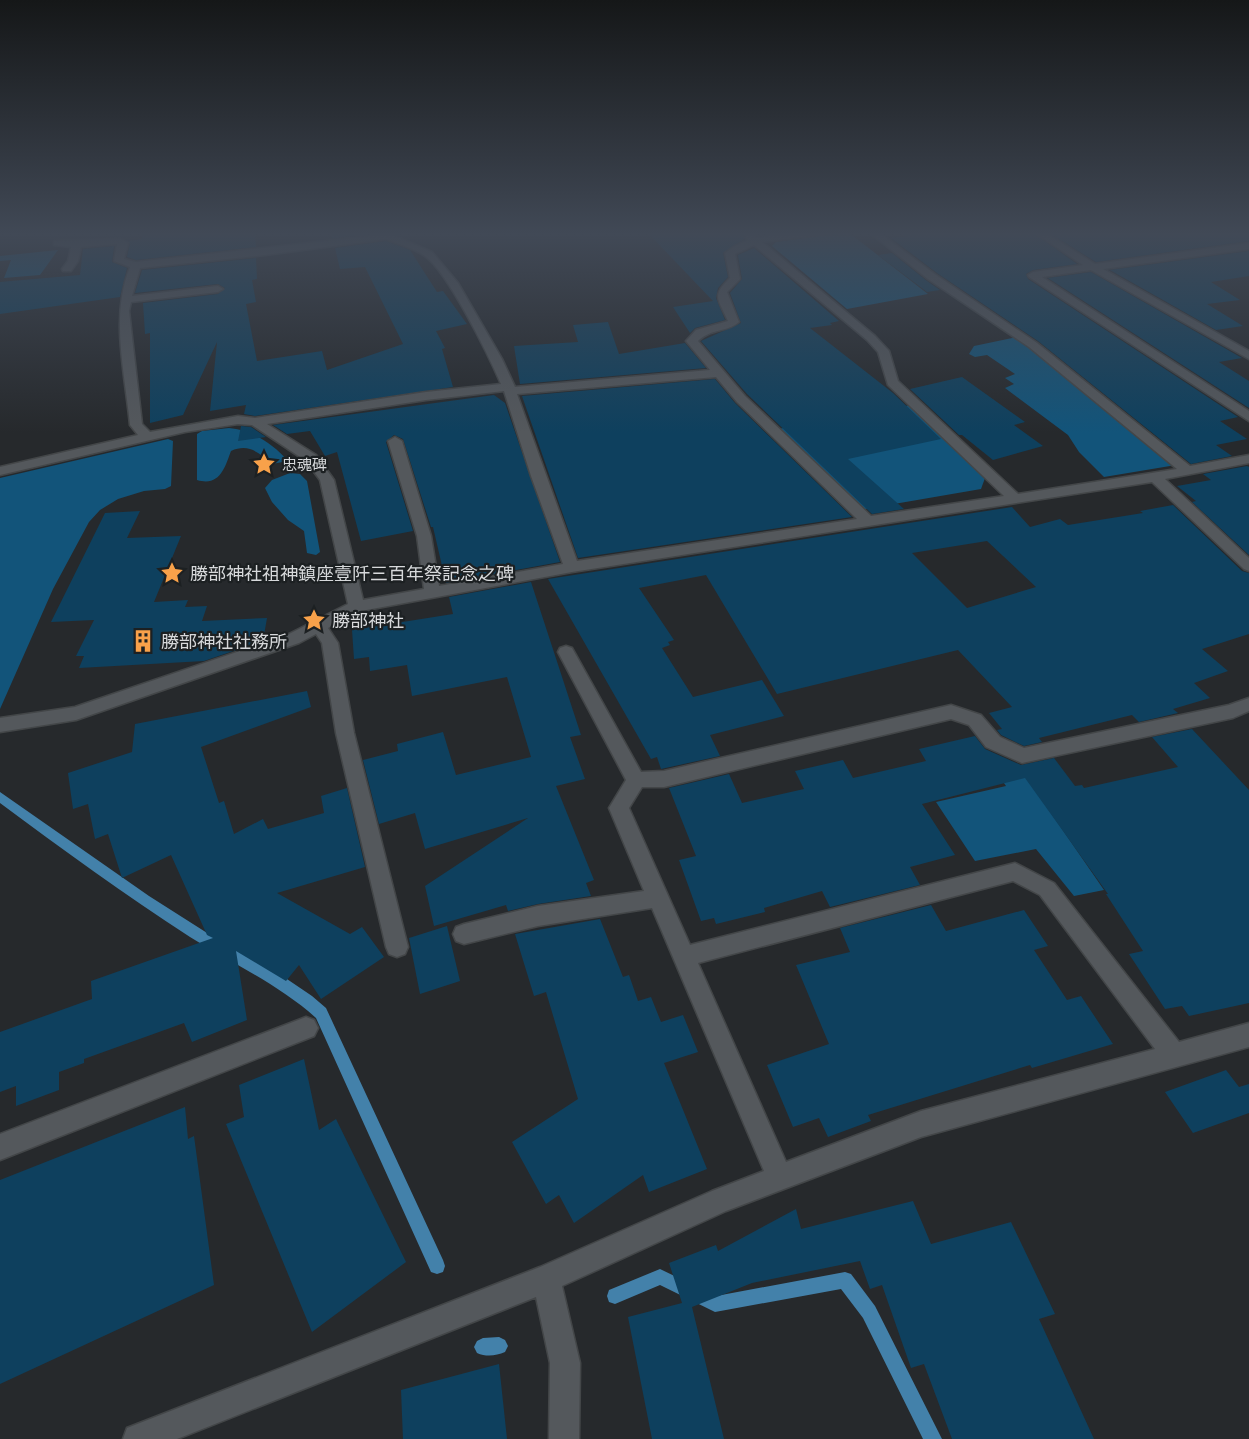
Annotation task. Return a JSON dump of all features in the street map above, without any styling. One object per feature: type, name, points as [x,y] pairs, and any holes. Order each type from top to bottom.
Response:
[{"type":"street","points":[[132,299],[125,300],[136,425],[147,437]]},
{"type":"street","points":[[463,299],[510,389],[538,476],[572,567]]},
{"type":"street","points":[[723,299],[734,322],[706,330],[695,335],[692,341],[718,374],[775,433],[867,520]]},
{"type":"street","points":[[824,299],[883,351],[892,382],[1014,498]]},
{"type":"street","points":[[965,299],[1033,345],[1188,471]]},
{"type":"street","points":[[1070,299],[1249,417]]},
{"type":"street","points":[[1149,299],[1249,356]]},
{"type":"street","points":[[0,471],[185,428],[238,420],[255,422],[426,396],[718,374]]},
{"type":"street","points":[[255,422],[311,458],[327,480],[357,606]]},
{"type":"street","points":[[395,441],[424,536],[432,591]]},
{"type":"street","points":[[0,724],[76,713],[293,639],[357,606],[572,567],[1155,477],[1249,459]]},
{"type":"street","points":[[1155,477],[1249,566]]},
{"type":"street","points":[[318,625],[330,643],[345,733],[397,947]]},
{"type":"street","points":[[566,652],[636,780]]},
{"type":"street","points":[[636,780],[664,779],[951,712],[975,720],[993,742],[1022,756],[1233,711],[1249,704]]},
{"type":"street","points":[[636,780],[619,808],[780,1178]]},
{"type":"street","points":[[685,956],[1015,872],[1047,889],[1174,1055]]},
{"type":"street","points":[[464,934],[538,916],[659,898]]},
{"type":"street","points":[[0,1147],[306,1028]]},
{"type":"street","points":[[138,1439],[546,1279],[721,1200],[921,1124],[1249,1035]]},
{"type":"street","points":[[546,1279],[565,1363],[564,1439]]},
{"type":"shaded area","points":[[835,299],[900,299],[847,309]]},
{"type":"shaded area","points":[[1017,337],[1176,465],[1104,477],[1079,452],[1068,435],[1005,388],[1014,384],[1005,378],[1015,374],[987,355],[975,357],[969,354],[974,346]]},
{"type":"shaded area","points":[[911,405],[985,478],[981,489],[865,509],[778,429]]},
{"type":"shaded area","points":[[238,429],[262,439],[288,461],[272,464],[253,450],[237,449],[231,451],[224,469],[216,478],[211,481],[197,480],[197,434],[202,431]]},
{"type":"shaded area","points":[[168,439],[173,441],[171,486],[118,499],[100,510],[89,522],[53,589],[0,709],[0,478]]},
{"type":"shaded area","points":[[290,473],[300,474],[307,481],[320,552],[316,555],[307,553],[304,531],[288,520],[272,502],[265,488],[272,480]]},
{"type":"shaded area","points":[[1022,771],[1104,890],[1074,896],[1036,849],[975,861],[936,802],[1006,786],[999,776]]},
{"type":"building","points":[[0,299],[105,299],[0,314]]},
{"type":"building","points":[[175,299],[255,299],[256,302],[246,304],[257,361],[322,351],[327,370],[403,344],[381,299],[449,299],[467,324],[436,331],[445,348],[442,349],[453,387],[255,416],[244,414],[246,405],[210,411],[217,342],[183,415],[150,423],[150,333],[145,334],[143,303]]},
{"type":"building","points":[[711,299],[716,299],[725,320],[695,328],[690,333],[673,307],[713,301]]},
{"type":"building","points":[[732,299],[814,299],[839,321],[830,323],[832,325],[810,328],[893,393],[941,439],[848,459],[904,509],[872,514],[747,394],[701,341],[741,323]]},
{"type":"building","points":[[976,299],[1059,299],[1238,417],[1220,421],[1247,439],[1216,445],[1232,456],[1191,464],[1038,341]]},
{"type":"building","points":[[1081,299],[1139,299],[1242,358],[1219,362],[1249,381],[1249,408]]},
{"type":"building","points":[[1162,299],[1240,300],[1207,304],[1243,326],[1216,330]]},
{"type":"building","points":[[608,322],[619,354],[685,343],[706,368],[520,384],[514,346],[578,342],[573,325]]},
{"type":"building","points":[[962,377],[1025,422],[1014,425],[1043,446],[993,460],[959,435],[910,389]]},
{"type":"building","points":[[715,379],[735,403],[852,517],[578,558],[522,396]]},
{"type":"building","points":[[494,395],[505,403],[560,562],[446,583],[433,527],[431,527],[403,439],[394,435],[386,442],[413,531],[361,541],[337,452],[325,456],[310,431],[287,434],[273,425]]},
{"type":"building","points":[[241,426],[251,427],[266,437],[238,441]]},
{"type":"building","points":[[1249,467],[1249,555],[1192,502],[1196,501],[1177,486],[1211,480],[1203,474]]},
{"type":"building","points":[[1173,505],[1242,571],[1249,573],[1249,634],[1202,649],[1228,671],[1194,683],[1210,698],[1173,709],[1178,713],[1139,722],[1132,715],[1039,738],[1042,742],[1024,746],[1001,735],[997,730],[1002,729],[989,713],[1012,707],[958,650],[777,694],[706,575],[639,588],[674,640],[668,642],[670,645],[662,648],[693,697],[762,680],[784,716],[710,735],[720,756],[661,769],[657,757],[651,759],[548,579],[1012,507],[1030,527],[1060,519],[1068,525],[1143,513],[1140,511]],"holes":[[[987,541],[1036,587],[967,608],[912,553]]]},
{"type":"building","points":[[140,511],[127,538],[181,536],[154,602],[188,600],[185,607],[207,606],[202,621],[267,618],[263,641],[204,661],[79,668],[84,656],[76,656],[94,620],[51,622],[105,513]]},
{"type":"building","points":[[531,582],[581,735],[570,737],[585,779],[556,786],[594,880],[586,883],[591,896],[508,911],[506,905],[434,926],[425,886],[528,818],[425,849],[415,813],[379,824],[363,760],[398,751],[397,744],[443,732],[456,775],[531,757],[507,677],[412,696],[407,665],[370,671],[369,657],[354,659],[352,630],[453,614],[449,597]]},
{"type":"building","points":[[307,691],[311,707],[201,747],[219,803],[224,801],[234,834],[263,819],[268,829],[324,813],[321,796],[347,788],[365,867],[277,893],[350,934],[362,927],[384,957],[321,999],[299,965],[286,981],[236,951],[247,1020],[192,1042],[184,1023],[84,1059],[84,1063],[59,1072],[59,1090],[16,1106],[16,1086],[0,1092],[0,1032],[92,999],[91,981],[213,938],[207,935],[171,855],[122,878],[108,834],[95,839],[88,804],[73,809],[68,773],[132,752],[135,724]]},
{"type":"building","points":[[1192,729],[1249,790],[1249,1003],[1189,1016],[1182,1006],[1165,1009],[1129,954],[1143,951],[1106,894],[1108,894],[1025,778],[922,804],[955,855],[910,867],[920,885],[830,907],[822,891],[764,908],[765,912],[716,924],[714,918],[701,921],[679,860],[696,856],[669,788],[729,774],[742,803],[804,789],[795,771],[843,760],[853,778],[926,761],[919,749],[975,736],[985,749],[1021,765],[1054,758],[1075,786],[1082,785],[1084,788],[1178,767],[1152,737]]},
{"type":"building","points":[[931,905],[946,931],[1024,910],[1048,946],[1034,950],[1067,1000],[1081,996],[1113,1044],[1032,1068],[1030,1065],[868,1115],[871,1121],[828,1137],[819,1118],[793,1127],[767,1065],[829,1044],[796,965],[850,952],[840,928]]},
{"type":"building","points":[[600,919],[623,977],[629,975],[638,1001],[651,997],[661,1022],[683,1015],[698,1052],[664,1063],[707,1169],[649,1192],[643,1175],[574,1223],[559,1195],[546,1204],[512,1142],[578,1099],[546,992],[534,996],[515,934]]},
{"type":"building","points":[[447,926],[460,981],[420,994],[409,938]]},
{"type":"building","points":[[304,1059],[319,1130],[336,1119],[406,1262],[312,1332],[226,1124],[244,1117],[239,1085]]},
{"type":"building","points":[[1226,1070],[1239,1087],[1249,1084],[1249,1113],[1193,1133],[1165,1092]]},
{"type":"building","points":[[185,1107],[188,1139],[194,1136],[214,1285],[0,1384],[0,1180]]},
{"type":"building","points":[[913,1201],[931,1244],[1011,1222],[1055,1314],[1039,1319],[1094,1439],[952,1439],[924,1364],[911,1368],[882,1285],[870,1289],[860,1261],[752,1283],[692,1307],[724,1439],[652,1439],[628,1317],[682,1303],[669,1263],[716,1245],[718,1251],[796,1209],[801,1229]]},
{"type":"building","points":[[499,1364],[507,1439],[403,1439],[401,1390]]},
{"type":"waterway","points":[[0,797],[145,900],[211,943],[277,980],[321,1013],[437,1266]]},
{"type":"waterway","points":[[615,1296],[660,1277],[715,1304],[845,1280],[869,1312],[933,1439]]},
{"type":"waterway","points":[[483,1347],[499,1346]]},
{"type":"place","name":"忠魂碑","points":[[264,464]]},
{"type":"place","name":"勝部神社祖神鎮座壹阡三百年祭記念之碑","points":[[172,573]]},
{"type":"place","name":"勝部神社","points":[[314,620]]},
{"type":"place","name":"勝部神社社務所","points":[[143,641]]}]
